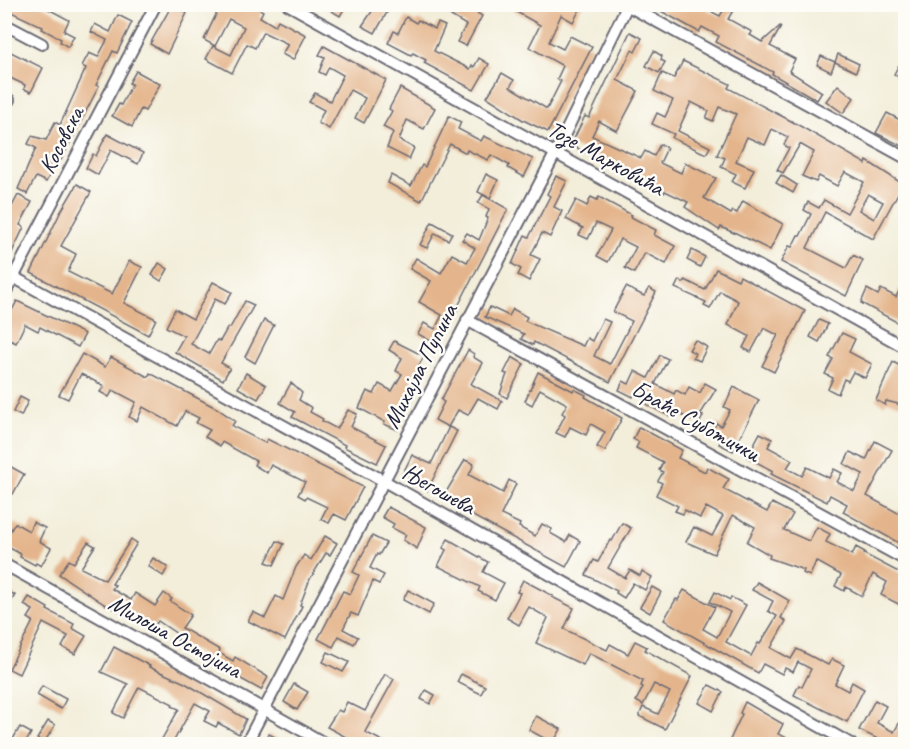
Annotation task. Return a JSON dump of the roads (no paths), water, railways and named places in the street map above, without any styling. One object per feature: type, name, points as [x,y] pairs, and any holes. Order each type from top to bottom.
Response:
[{"type":"street","name":"Косовска","points":[[4,295],[9,275],[156,4]]},
{"type":"street","name":"Тозе Марковића","points":[[287,4],[906,348]]},
{"type":"street","name":"Михајла Пупина","points":[[246,744],[555,154],[626,5]]},
{"type":"street","points":[[626,5],[906,158]]},
{"type":"street","points":[[4,24],[42,44]]},
{"type":"street","name":"Његошева","points":[[9,275],[851,744]]},
{"type":"street","name":"Браће Суботички","points":[[467,320],[906,560]]},
{"type":"street","name":"Милоша Остојина","points":[[4,564],[326,744]]}]
